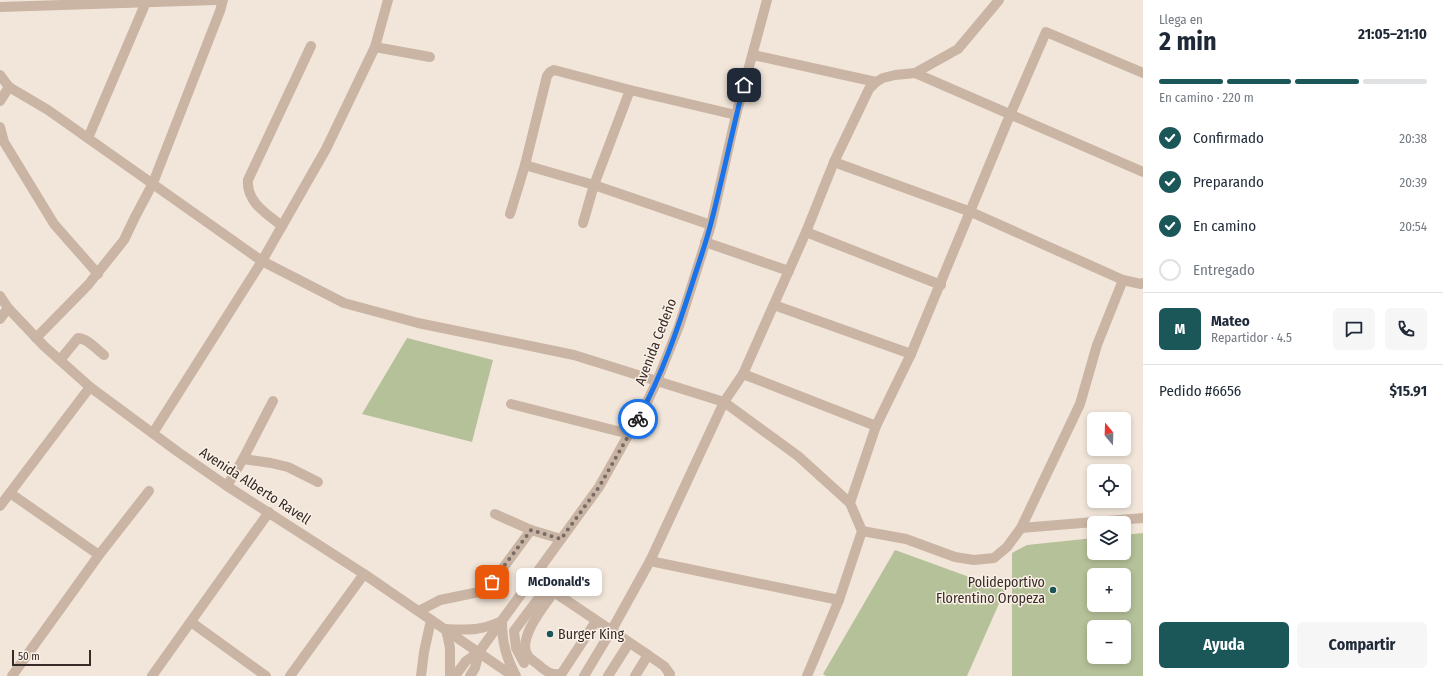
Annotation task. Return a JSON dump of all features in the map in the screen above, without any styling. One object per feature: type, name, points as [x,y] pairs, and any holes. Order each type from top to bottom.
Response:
[{"type":"street","points":[[0,7],[216,0]]},
{"type":"street","points":[[36,338],[98,274],[124,240],[153,183],[223,0]]},
{"type":"street","points":[[152,433],[262,261],[326,149],[376,47],[388,0]]},
{"type":"street","name":"Avenida Cedeño","points":[[479,652],[599,487],[648,400],[657,381],[679,326],[711,225],[736,115],[767,0]]},
{"type":"street","points":[[584,676],[650,561],[724,402],[744,374],[806,232],[834,162],[869,89],[883,78],[916,73],[958,49],[999,0]]},
{"type":"street","points":[[88,138],[146,2]]},
{"type":"street","points":[[850,503],[876,426],[911,354],[941,285],[1010,115],[1046,32],[1143,73]]},
{"type":"street","points":[[282,226],[253,201],[248,190],[248,180],[311,46]]},
{"type":"street","points":[[376,47],[430,57]]},
{"type":"street","points":[[753,55],[876,82]]},
{"type":"street","points":[[510,214],[525,164],[547,76],[554,70],[736,115]]},
{"type":"street","points":[[916,73],[1143,172]]},
{"type":"street","points":[[0,75],[9,87],[48,110],[262,261],[344,303],[418,323],[574,355],[724,402],[798,456],[850,503],[862,531],[839,600],[807,676]]},
{"type":"street","points":[[0,101],[9,87]]},
{"type":"street","points":[[583,223],[594,185],[630,90]]},
{"type":"street","points":[[0,127],[4,142],[54,224],[98,274]]},
{"type":"street","points":[[834,162],[971,212],[1123,280],[1142,284]]},
{"type":"street","points":[[525,164],[594,185],[711,225]]},
{"type":"street","points":[[806,232],[941,285]]},
{"type":"street","points":[[705,242],[789,271]]},
{"type":"street","points":[[862,531],[906,539],[956,557],[974,560],[994,558],[1007,547],[1021,528],[1080,404],[1097,345],[1123,280]]},
{"type":"street","name":"Avenida Alberto Ravell","points":[[0,296],[8,308],[36,338],[60,360],[90,387],[152,433],[228,486],[364,574],[515,676]]},
{"type":"street","points":[[774,305],[911,354]]},
{"type":"street","points":[[0,319],[8,308]]},
{"type":"street","points":[[60,360],[78,338],[82,338],[104,355]]},
{"type":"street","points":[[744,374],[876,426]]},
{"type":"street","points":[[0,506],[90,387]]},
{"type":"street","points":[[228,486],[244,459],[273,401]]},
{"type":"street","points":[[511,404],[629,434]]},
{"type":"street","points":[[244,459],[288,467],[318,482]]},
{"type":"street","points":[[12,676],[100,555],[149,491]]},
{"type":"street","points":[[10,493],[100,555]]},
{"type":"street","points":[[152,676],[192,622],[268,512]]},
{"type":"street","points":[[495,514],[531,530],[561,539]]},
{"type":"street","points":[[1021,528],[1143,518]]},
{"type":"street","points":[[419,611],[440,600],[485,590],[531,530]]},
{"type":"street","points":[[650,561],[839,600]]},
{"type":"street","points":[[290,676],[364,574]]},
{"type":"street","points":[[533,578],[664,666],[670,674],[669,676]]},
{"type":"street","points":[[551,590],[527,634],[526,651],[528,656],[553,675],[562,673],[596,621]]},
{"type":"street","points":[[524,663],[516,648],[514,631],[551,590]]},
{"type":"street","points":[[421,676],[424,652],[432,620]]},
{"type":"street","points":[[450,676],[450,648],[446,629],[474,630],[488,627],[502,621],[502,639],[507,658],[515,676]]},
{"type":"street","points":[[192,622],[266,676]]},
{"type":"street","points":[[608,676],[629,643]]},
{"type":"street","points":[[455,676],[466,661],[479,652]]},
{"type":"street","points":[[470,676],[475,668],[479,652]]},
{"type":"street","points":[[635,676],[648,656]]},
{"type":"green space","points":[[407,338],[493,360],[472,442],[362,414]]},
{"type":"green space","name":"Polideportivo Florentino Oropeza","points":[[1143,533],[1143,676],[1012,676],[1012,553],[1027,545],[1087,539],[1087,560],[1131,560],[1131,534]]},
{"type":"green space","points":[[895,550],[1005,590],[967,676],[826,676],[823,674]]},
{"type":"way so far","points":[[492,582],[531,530],[561,539],[599,487],[638,419]]},
{"type":"place","name":"McDonald's","points":[[492,582]]},
{"type":"place","name":"Polideportivo Florentino Oropeza","points":[[1053,590]]},
{"type":"place","name":"Burger King","points":[[550,634]]},
{"type":"route","points":[[638,419],[657,381],[679,326],[711,225],[744,85]]}]
